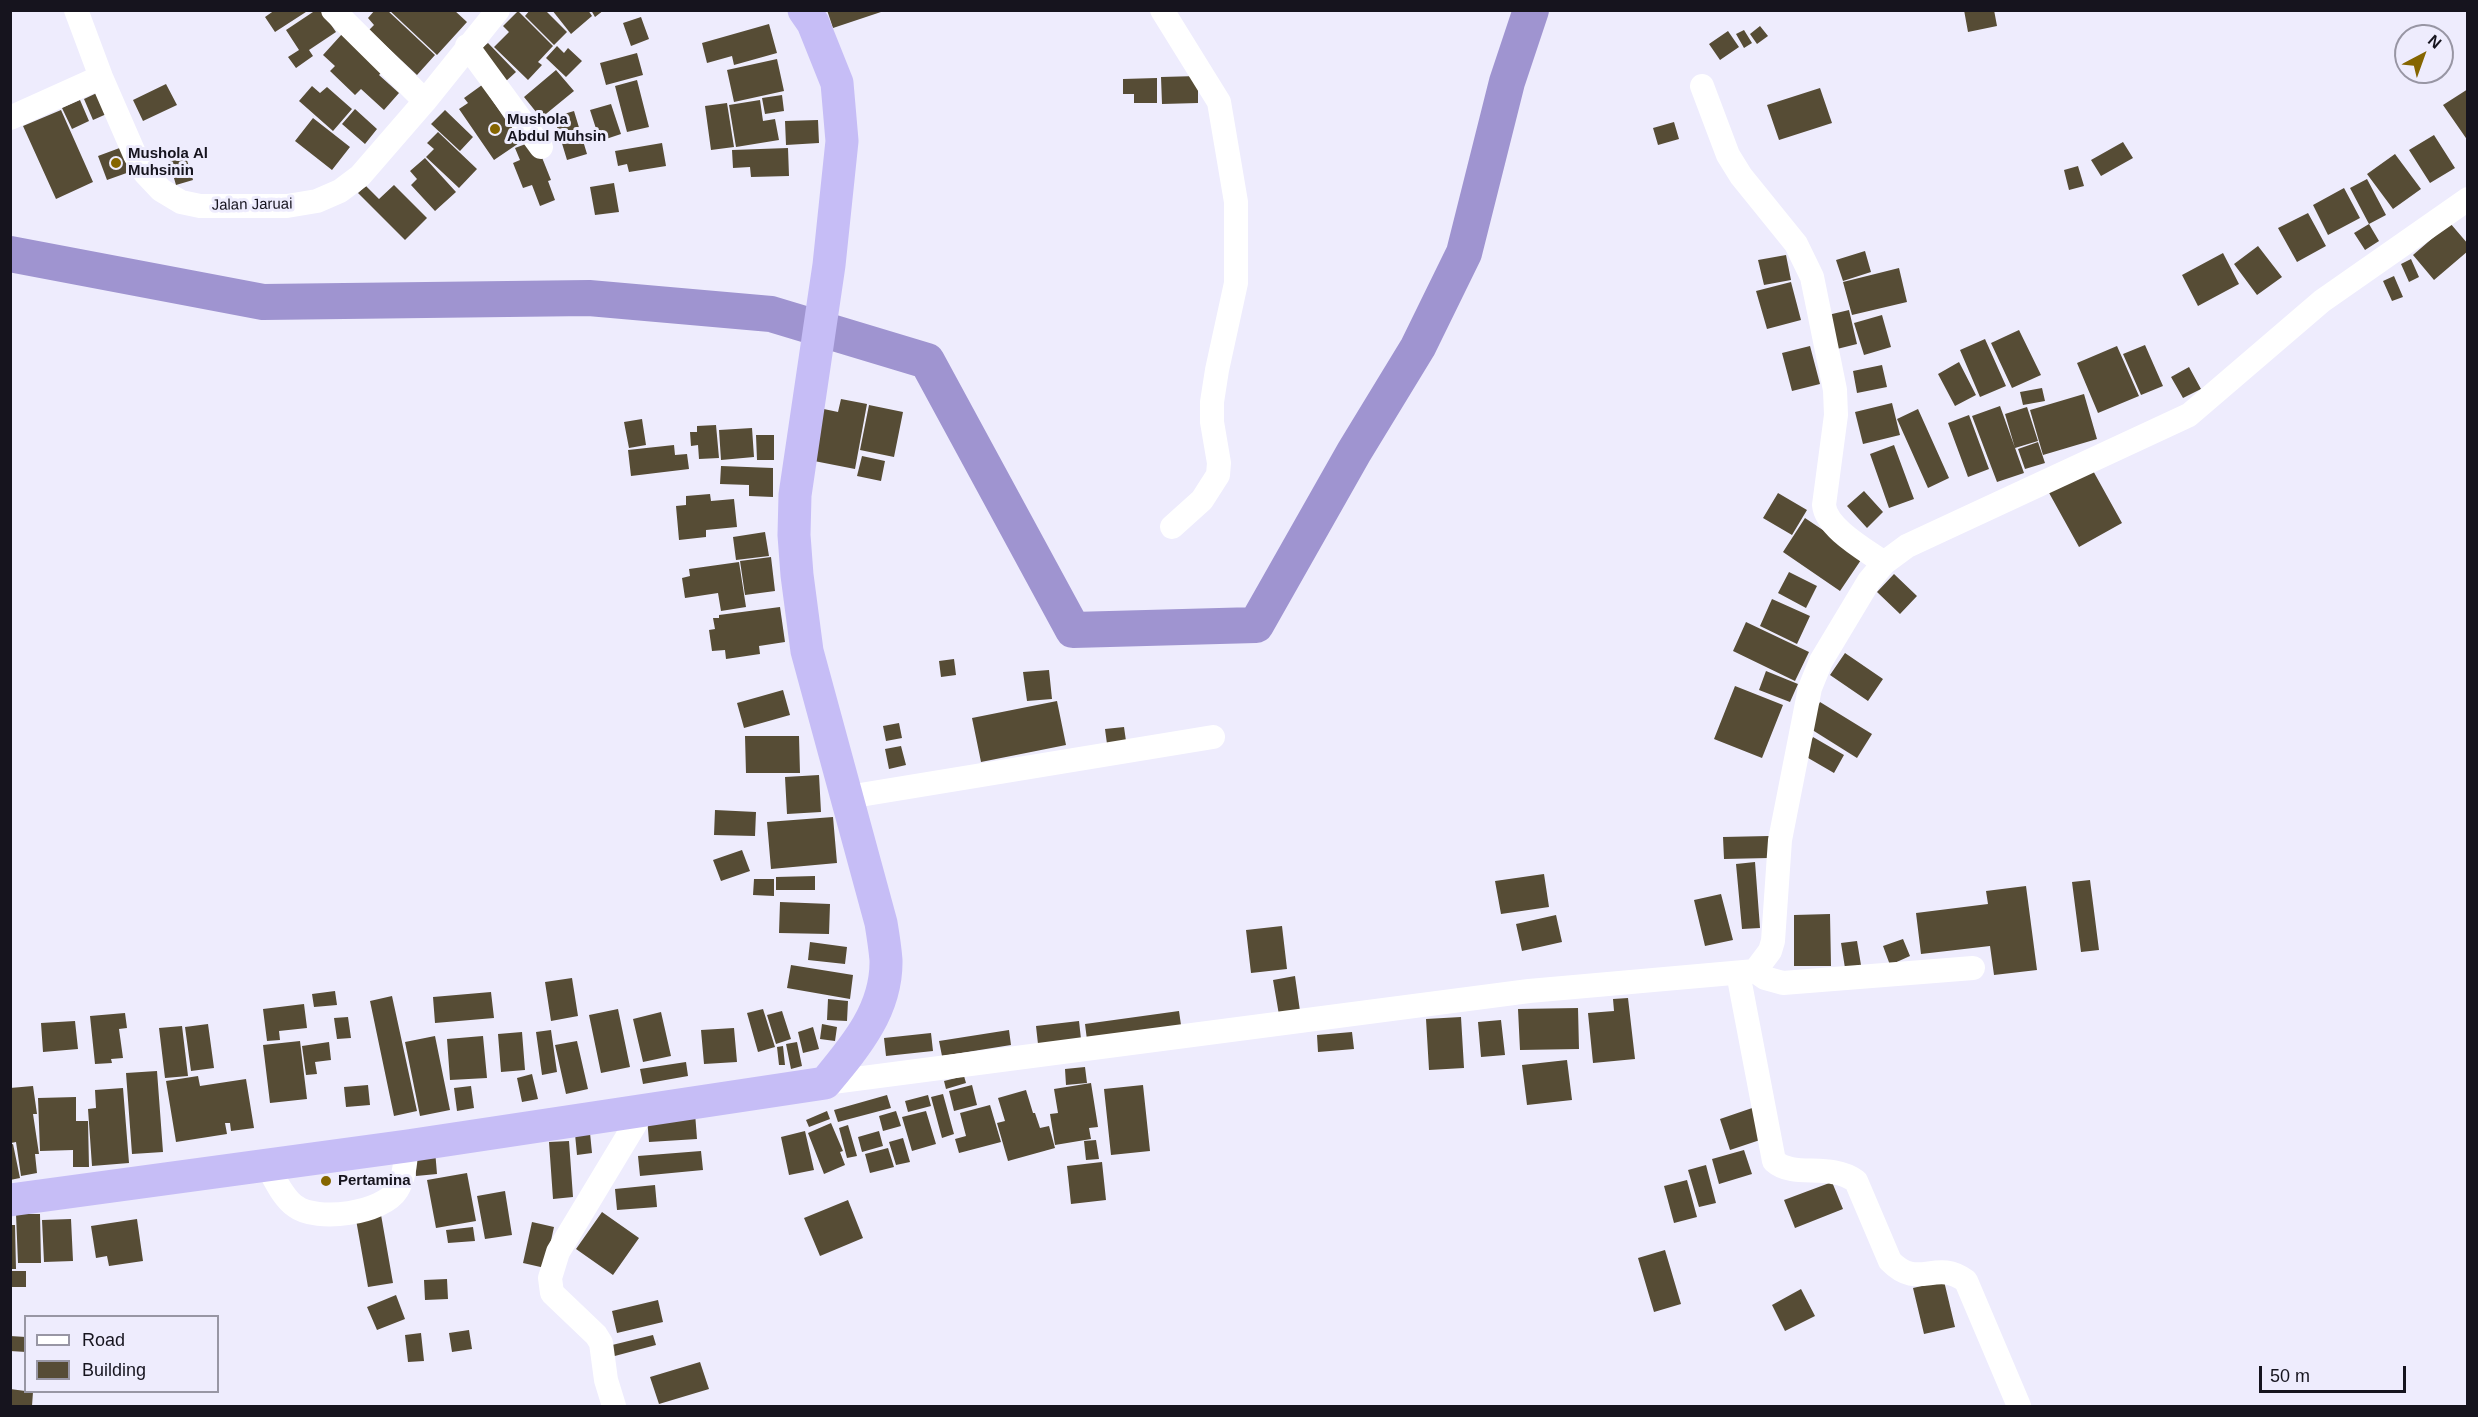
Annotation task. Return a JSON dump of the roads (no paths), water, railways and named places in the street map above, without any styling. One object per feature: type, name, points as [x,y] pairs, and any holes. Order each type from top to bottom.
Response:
[{"type":"highway","points":[[10,1200],[407,1146],[825,1083],[872,1022],[882,992],[886,961],[881,923],[807,651],[794,535],[795,495],[838,198],[841,130],[837,83],[813,23],[804,10]]},
{"type":"street","name":"Jalan Jaruai","points":[[76,10],[101,77],[144,173],[161,190],[181,201],[200,206],[287,206],[317,201],[340,191],[360,176],[425,101],[498,10]]},
{"type":"street","points":[[333,10],[425,101]]},
{"type":"street","points":[[1162,10],[1219,102],[1236,202],[1236,283],[1212,402],[1212,422],[1219,463],[1218,476],[1202,500],[1172,527]]},
{"type":"street","points":[[467,46],[541,147]]},
{"type":"street","points":[[10,118],[101,77]]},
{"type":"street","points":[[1702,86],[1728,155],[1741,176],[1796,244],[1812,277],[1835,390],[1836,415],[1824,505],[1827,517],[1840,530],[1884,563]]},
{"type":"street","points":[[1746,972],[1770,951],[1773,941],[1780,840],[1810,688],[1821,661],[1869,581],[1884,563],[1907,546],[2188,416],[2322,301],[2468,199]]},
{"type":"street","points":[[848,797],[1214,737]]},
{"type":"street","points":[[825,1083],[1529,991],[1746,972],[1782,983],[1973,969]]},
{"type":"street","points":[[1746,972],[1774,1161],[1788,1169],[1833,1171],[1845,1174],[1856,1181],[1890,1261],[1899,1270],[1913,1275],[1942,1271],[1955,1273],[1966,1281],[2019,1407]]},
{"type":"street","points":[[614,1407],[606,1380],[601,1343],[596,1335],[555,1298],[550,1286],[550,1278],[558,1252],[644,1111]]},
{"type":"street","points":[[266,1164],[295,1207],[318,1216],[329,1216],[381,1204],[390,1199],[403,1180],[407,1146]]},
{"type":"waterway","points":[[10,254],[263,302],[589,298],[771,314],[927,361],[1073,630],[1256,625],[1354,452],[1418,347],[1464,253],[1507,82],[1531,10]]},
{"type":"place","name":"Mushola Abdul Muhsin","points":[[495,129]]},
{"type":"place","name":"Mushola Al Muhsinin","points":[[116,163]]},
{"type":"place","name":"Pertamina","points":[[326,1181]]}]
